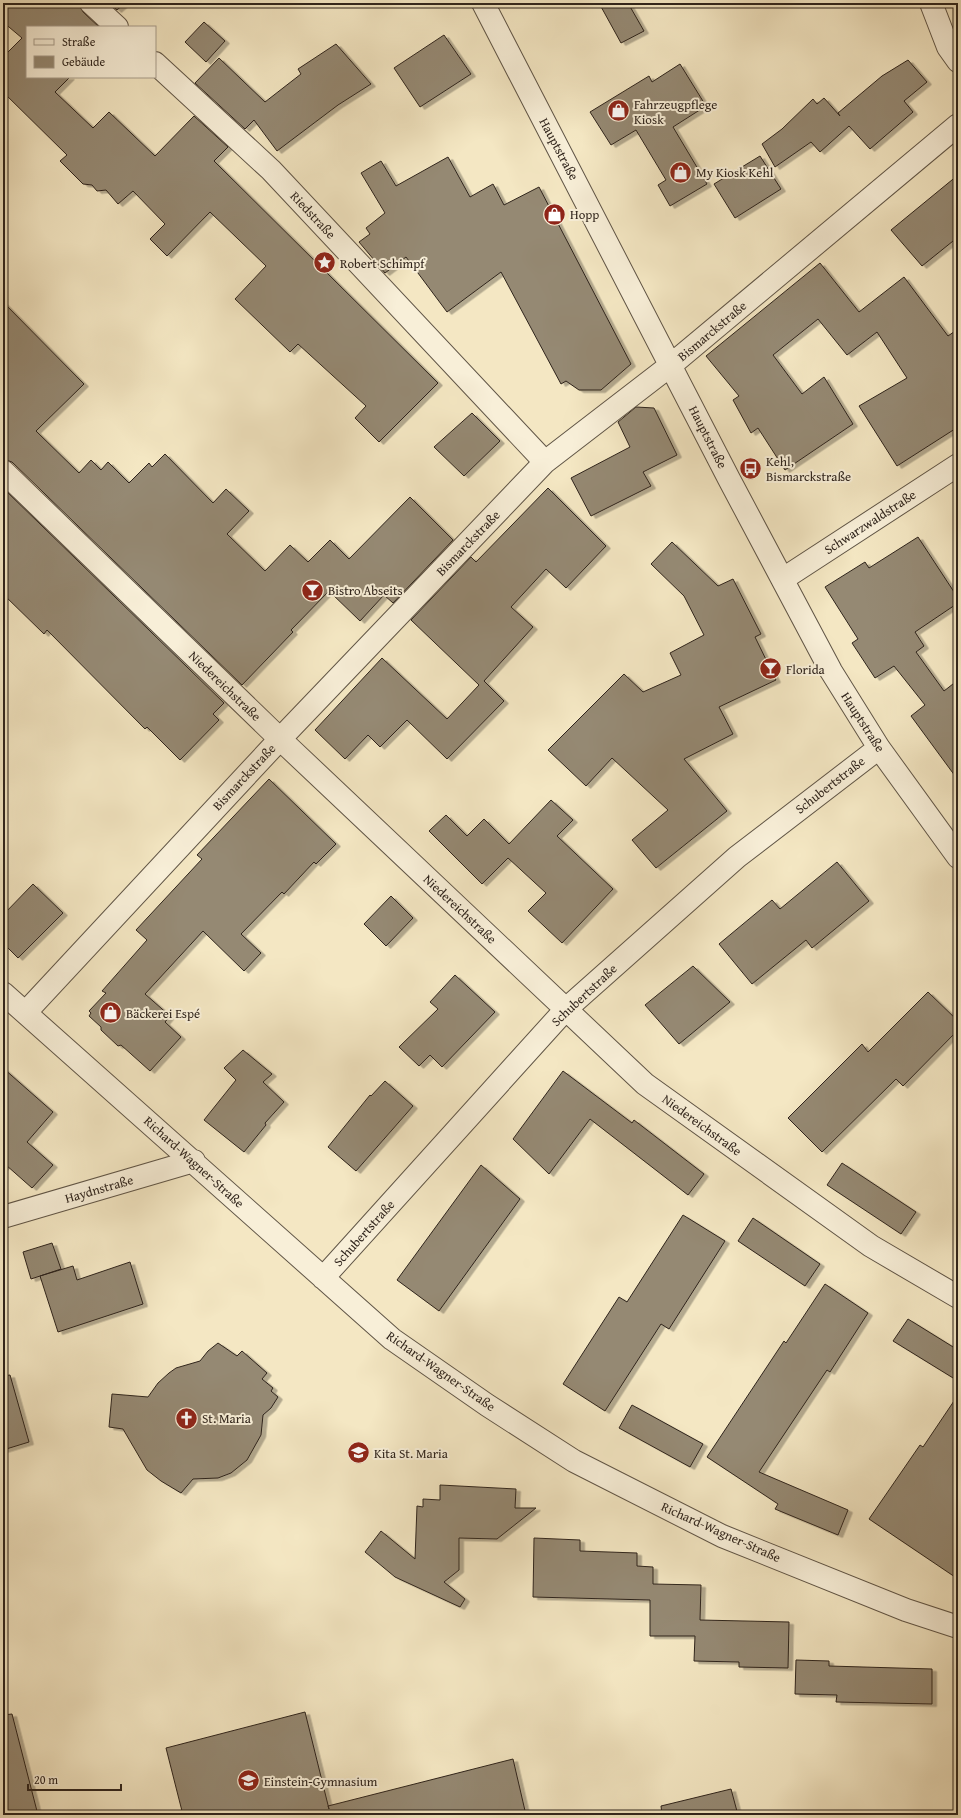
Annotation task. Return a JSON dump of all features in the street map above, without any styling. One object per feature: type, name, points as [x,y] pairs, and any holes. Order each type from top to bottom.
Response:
[{"type":"street","points":[[91,3],[116,26]]},
{"type":"street","name":"Hauptstraße","points":[[483,3],[729,479],[831,671],[879,748],[958,857]]},
{"type":"street","points":[[931,3],[948,47],[958,61]]},
{"type":"street","name":"Riedstraße","points":[[156,64],[271,170],[545,462]]},
{"type":"street","name":"Bismarckstraße","points":[[26,1012],[280,739],[545,462],[671,365],[958,125]]},
{"type":"street","name":"Schwarzwaldstraße","points":[[783,579],[958,465]]},
{"type":"street","name":"Niedereichstraße","points":[[3,471],[280,739],[645,1084],[871,1246],[958,1297]]},
{"type":"street","name":"Schubertstraße","points":[[323,1278],[566,1009],[737,857],[879,748]]},
{"type":"street","name":"Richard-Wagner-Straße","points":[[3,993],[194,1161],[392,1339],[487,1405],[574,1461],[722,1536],[906,1610],[958,1627]]},
{"type":"street","name":"Haydnstraße","points":[[3,1217],[194,1161]]},
{"type":"building","points":[[3,3],[79,3],[83,12],[98,26],[26,26],[26,78],[69,78],[55,92],[93,128],[109,112],[155,156],[194,116],[228,147],[214,161],[438,383],[379,442],[355,418],[366,406],[298,344],[290,352],[235,299],[266,266],[210,212],[167,256],[150,239],[165,224],[133,191],[118,204],[106,190],[97,191],[92,185],[83,184],[60,161],[67,155],[3,92],[3,57],[22,38],[3,22]]},
{"type":"building","points":[[109,3],[125,3],[117,10]]},
{"type":"building","points":[[599,3],[628,3],[644,31],[621,43]]},
{"type":"building","points":[[204,22],[225,41],[206,62],[185,42]]},
{"type":"building","points":[[444,35],[471,74],[420,107],[394,68]]},
{"type":"building","points":[[336,44],[371,84],[338,105],[277,151],[254,120],[245,129],[195,83],[219,58],[265,102],[301,74],[298,69]]},
{"type":"building","points":[[908,60],[927,82],[904,101],[913,112],[870,149],[849,126],[820,152],[811,142],[775,167],[762,144],[782,129],[813,99],[817,104],[824,98],[840,116],[838,113],[882,76]]},
{"type":"building","points":[[680,64],[706,106],[673,127],[707,184],[670,206],[658,185],[666,180],[636,130],[611,145],[590,112],[649,76],[652,82]]},
{"type":"building","points":[[760,156],[781,189],[735,218],[714,184]]},
{"type":"building","points":[[448,157],[470,197],[493,184],[504,205],[539,187],[631,364],[601,390],[579,390],[566,381],[561,384],[501,272],[447,312],[406,257],[385,273],[359,242],[370,234],[366,228],[385,213],[361,173],[381,161],[396,186]]},
{"type":"building","points":[[958,175],[958,237],[922,266],[891,230]]},
{"type":"building","points":[[820,263],[859,312],[904,277],[948,336],[958,329],[958,427],[897,466],[859,406],[907,378],[877,332],[847,355],[818,319],[773,355],[802,394],[824,377],[853,424],[785,470],[758,428],[751,433],[733,400],[739,396],[706,356]]},
{"type":"building","points":[[3,302],[84,384],[36,431],[79,473],[91,460],[101,470],[108,462],[129,483],[149,463],[152,467],[165,454],[213,503],[226,489],[249,511],[227,534],[265,571],[290,545],[308,562],[330,540],[349,559],[410,497],[453,540],[393,603],[384,595],[360,621],[329,591],[291,630],[293,632],[242,685],[12,462],[3,459]]},
{"type":"building","points":[[636,407],[654,408],[677,455],[643,472],[651,486],[591,516],[571,478],[630,447],[618,422]]},
{"type":"building","points":[[472,413],[500,441],[464,476],[434,447]]},
{"type":"building","points":[[3,488],[224,703],[213,714],[219,720],[180,760],[147,727],[145,729],[47,630],[44,634],[3,594]]},
{"type":"building","points":[[548,488],[606,546],[566,588],[546,569],[511,607],[533,627],[484,681],[504,701],[447,759],[407,720],[380,747],[368,735],[345,759],[315,730],[382,658],[447,719],[479,685],[411,620],[471,557],[476,562]]},
{"type":"building","points":[[918,537],[958,598],[958,603],[915,632],[924,646],[916,652],[944,691],[958,680],[958,780],[911,716],[925,705],[894,666],[875,678],[852,643],[858,639],[825,587],[865,562],[869,568]]},
{"type":"building","points":[[672,542],[718,586],[733,579],[761,634],[755,637],[776,680],[719,707],[733,734],[684,759],[727,811],[656,868],[632,840],[668,810],[612,758],[586,786],[548,750],[624,674],[643,692],[681,675],[670,653],[704,635],[684,596],[651,564]]},
{"type":"building","points":[[269,779],[336,844],[316,864],[314,862],[284,894],[282,892],[241,934],[261,953],[244,971],[203,931],[145,994],[170,1016],[165,1022],[181,1037],[150,1071],[121,1045],[118,1046],[101,1030],[101,1027],[89,1016],[91,1013],[89,1011],[106,993],[102,991],[147,940],[136,930],[202,859],[197,855]]},
{"type":"building","points":[[551,800],[573,820],[557,836],[613,889],[562,943],[528,911],[546,893],[508,858],[482,884],[429,831],[446,815],[467,836],[484,819],[509,844]]},
{"type":"building","points":[[837,862],[869,901],[812,948],[806,940],[752,984],[719,944],[772,900],[780,909]]},
{"type":"building","points":[[33,884],[63,913],[18,958],[3,943],[3,915]]},
{"type":"building","points":[[391,896],[413,918],[386,946],[364,924]]},
{"type":"building","points":[[693,966],[730,1002],[679,1044],[645,1005]]},
{"type":"building","points":[[455,975],[495,1012],[442,1067],[430,1055],[419,1066],[399,1047],[438,1009],[430,1002]]},
{"type":"building","points":[[928,992],[958,1021],[958,1030],[903,1086],[896,1079],[822,1152],[788,1118],[862,1044],[868,1052]]},
{"type":"building","points":[[243,1050],[272,1074],[263,1082],[284,1102],[265,1123],[266,1125],[244,1152],[204,1120],[236,1080],[224,1068]]},
{"type":"building","points":[[3,1068],[53,1112],[27,1142],[53,1165],[32,1188],[6,1165],[3,1168]]},
{"type":"building","points":[[563,1071],[632,1123],[634,1120],[704,1174],[688,1195],[590,1119],[549,1174],[513,1139]]},
{"type":"building","points":[[385,1081],[413,1106],[356,1171],[328,1147],[370,1095],[371,1096]]},
{"type":"building","points":[[842,1163],[916,1212],[901,1234],[827,1185]]},
{"type":"building","points":[[481,1165],[520,1199],[439,1311],[397,1280]]},
{"type":"building","points":[[683,1215],[725,1241],[669,1329],[661,1324],[605,1411],[563,1384],[619,1297],[627,1302]]},
{"type":"building","points":[[753,1218],[820,1264],[805,1286],[738,1241]]},
{"type":"building","points":[[52,1243],[61,1269],[31,1279],[23,1252]]},
{"type":"building","points":[[130,1262],[143,1304],[58,1332],[40,1276],[73,1266],[77,1280]]},
{"type":"building","points":[[825,1284],[868,1313],[830,1372],[827,1370],[759,1472],[848,1510],[838,1535],[775,1509],[778,1504],[707,1457],[784,1341],[786,1343]]},
{"type":"building","points":[[908,1319],[958,1350],[958,1381],[893,1341]]},
{"type":"building","name":"St. Maria","points":[[218,1343],[237,1356],[242,1351],[267,1373],[262,1379],[273,1388],[271,1391],[278,1397],[271,1408],[263,1415],[261,1435],[247,1460],[231,1473],[218,1478],[193,1479],[181,1493],[161,1481],[147,1470],[123,1429],[109,1427],[112,1394],[148,1397],[158,1383],[169,1373],[176,1368],[200,1361],[208,1351]]},
{"type":"building","points":[[10,1375],[29,1442],[3,1450],[3,1376]]},
{"type":"building","points":[[958,1395],[958,1579],[869,1519],[920,1445],[923,1447]]},
{"type":"building","points":[[632,1405],[703,1444],[690,1467],[619,1428]]},
{"type":"building","points":[[440,1485],[516,1489],[515,1508],[536,1508],[497,1539],[459,1538],[459,1570],[444,1582],[465,1599],[460,1607],[395,1577],[365,1552],[381,1531],[415,1559],[417,1506],[423,1507],[423,1499],[440,1500]]},
{"type":"building","points":[[534,1538],[580,1540],[580,1551],[637,1553],[637,1566],[653,1567],[653,1584],[701,1585],[700,1620],[789,1622],[788,1668],[739,1667],[739,1662],[694,1661],[695,1636],[650,1636],[650,1600],[533,1597]]},
{"type":"building","points":[[796,1660],[829,1661],[829,1666],[932,1669],[932,1704],[836,1702],[837,1695],[795,1694]]},
{"type":"building","name":"Einstein-Gymnasium","points":[[305,1712],[328,1806],[513,1759],[526,1815],[183,1815],[166,1748]]},
{"type":"building","points":[[12,1714],[38,1815],[3,1815],[3,1715]]},
{"type":"building","points":[[731,1789],[738,1815],[662,1815],[661,1806]]},
{"type":"place","name":"Fahrzeugpflege Kiosk","points":[[618,111]]},
{"type":"place","name":"My Kiosk Kehl","points":[[681,172]]},
{"type":"place","name":"Hopp","points":[[555,214]]},
{"type":"place","name":"Robert Schimpf","points":[[325,263]]},
{"type":"place","name":"Kehl, Bismarckstraße","points":[[750,468]]},
{"type":"place","name":"Bistro Abseits","points":[[313,590]]},
{"type":"place","name":"Florida","points":[[771,669]]},
{"type":"place","name":"Bäckerei Espé","points":[[110,1013]]},
{"type":"place","name":"St. Maria","points":[[186,1418]]},
{"type":"place","name":"Kita St. Maria","points":[[359,1453]]},
{"type":"place","name":"Einstein-Gymnasium","points":[[248,1781]]}]
